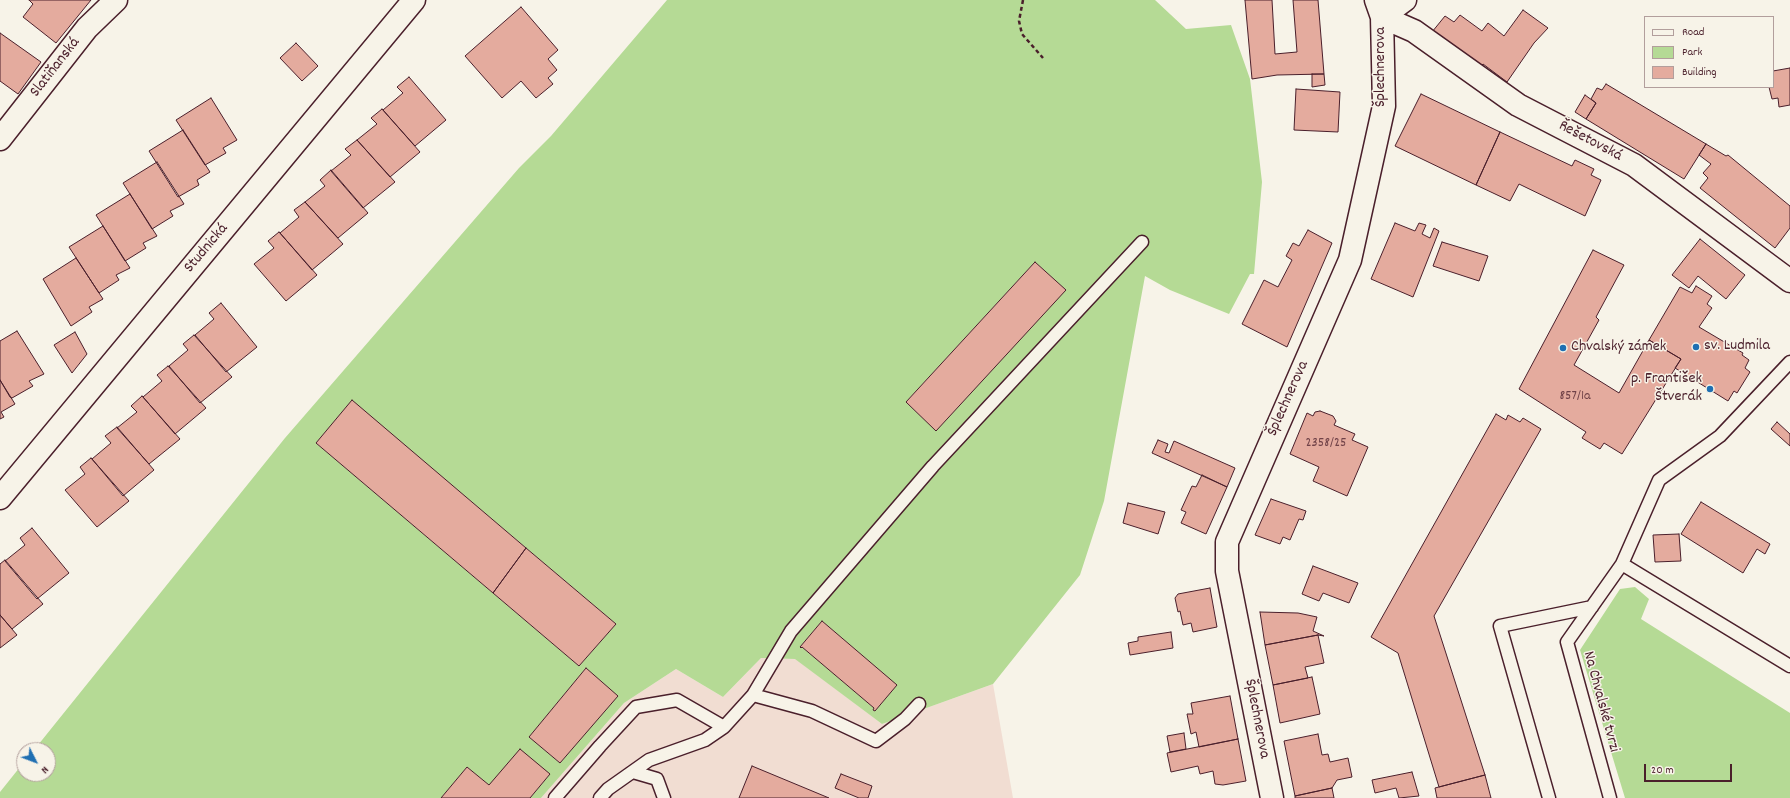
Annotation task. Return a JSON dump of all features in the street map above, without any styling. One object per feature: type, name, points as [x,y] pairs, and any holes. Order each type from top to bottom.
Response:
[{"type":"street","name":"Slatiňanská","points":[[0,139],[87,28],[116,0]]},
{"type":"street","name":"Studnická","points":[[0,498],[414,0]]},
{"type":"street","points":[[1379,9],[1404,0]]},
{"type":"street","name":"Řešetovská","points":[[1379,9],[1414,31],[1518,105],[1634,165],[1790,281]]},
{"type":"street","name":"Šplechnerova","points":[[1272,798],[1227,570],[1227,542],[1350,260],[1384,106],[1379,9]]},
{"type":"lane","points":[[600,798],[608,789],[649,760],[705,740],[724,727],[753,695],[791,631],[923,478],[1142,242]]},
{"type":"lane","name":"Na Chvalské tvrzi","points":[[1610,798],[1567,642],[1622,564],[1659,480],[1720,436],[1790,362]]},
{"type":"lane","points":[[1622,564],[1790,666]]},
{"type":"lane","points":[[1549,798],[1500,626],[1592,607]]},
{"type":"lane","points":[[753,695],[812,711],[876,741],[905,719],[919,704]]},
{"type":"lane","points":[[555,798],[636,707],[677,700],[724,727]]},
{"type":"lane","points":[[632,772],[657,779],[664,798]]},
{"type":"path","points":[[1023,0],[1018,21],[1022,34],[1043,58]]},
{"type":"shaded area","points":[[761,658],[796,659],[882,724],[993,684],[1013,798],[541,798],[624,703],[676,669],[723,697]]},
{"type":"green space","points":[[667,0],[1155,0],[1186,29],[1231,25],[1250,79],[1262,182],[1254,274],[1250,274],[1229,314],[1170,290],[1145,276],[1104,501],[1080,575],[993,684],[882,724],[795,659],[761,658],[723,697],[676,669],[624,703],[541,798],[530,798],[550,774],[489,785],[467,767],[441,798],[0,798],[0,792],[16,772],[16,782],[56,782],[56,742],[40,742],[285,438],[519,168],[551,136]],"holes":[[[1035,262],[1065,290],[936,430],[906,402]],[[352,401],[616,624],[579,666],[316,443]],[[822,621],[896,685],[875,711],[873,710],[874,708],[802,647],[800,647]],[[586,668],[617,696],[560,763],[529,737]]]},
{"type":"green space","points":[[1635,587],[1649,599],[1641,619],[1790,713],[1790,798],[1625,798],[1580,650],[1620,589]]},
{"type":"building","points":[[29,0],[91,0],[56,43],[23,17],[33,4]]},
{"type":"building","points":[[1245,0],[1272,0],[1275,54],[1297,52],[1293,0],[1318,0],[1324,74],[1277,75],[1252,79]]},
{"type":"building","points":[[521,7],[558,50],[548,59],[557,70],[548,78],[553,84],[536,98],[521,81],[502,98],[465,56]]},
{"type":"building","points":[[1523,10],[1548,28],[1534,43],[1507,82],[1483,64],[1479,68],[1432,32],[1445,16],[1454,22],[1460,15],[1482,31],[1488,23],[1504,36]]},
{"type":"building","points":[[0,33],[41,62],[18,94],[0,81]]},
{"type":"building","points":[[296,43],[318,66],[302,81],[280,58]]},
{"type":"building","points":[[1790,68],[1790,105],[1779,107],[1778,98],[1772,99],[1769,88],[1774,88],[1774,71]]},
{"type":"building","points":[[1312,74],[1324,74],[1325,85],[1312,87]]},
{"type":"building","points":[[409,77],[446,120],[415,146],[383,110],[403,93],[397,87]]},
{"type":"building","points":[[1606,84],[1706,144],[1684,179],[1586,119],[1596,103],[1591,99],[1597,88],[1602,90]]},
{"type":"building","points":[[1296,89],[1340,92],[1338,132],[1294,130]]},
{"type":"building","points":[[1421,94],[1500,132],[1476,185],[1395,146]]},
{"type":"building","points":[[1585,95],[1596,103],[1586,119],[1575,112]]},
{"type":"building","points":[[211,98],[237,140],[223,148],[226,153],[205,165],[176,120]]},
{"type":"building","points":[[382,109],[420,152],[390,177],[357,140],[377,124],[371,118]]},
{"type":"building","points":[[183,130],[210,172],[197,180],[199,185],[178,197],[149,151]]},
{"type":"building","points":[[1500,132],[1572,166],[1575,160],[1594,169],[1591,175],[1601,180],[1585,216],[1519,184],[1510,201],[1476,185]]},
{"type":"building","points":[[357,140],[395,182],[363,208],[331,171],[351,155],[345,149]]},
{"type":"building","points":[[1706,144],[1726,156],[1728,155],[1790,206],[1790,228],[1775,248],[1700,188],[1708,178],[1703,173],[1711,164],[1699,155]]},
{"type":"building","points":[[157,162],[184,204],[170,211],[173,216],[152,229],[123,183]]},
{"type":"building","points":[[331,170],[368,213],[338,238],[305,202],[325,186],[320,180]]},
{"type":"building","points":[[130,194],[157,236],[143,243],[146,248],[125,261],[96,215]]},
{"type":"building","points":[[305,202],[343,244],[312,270],[280,233],[299,217],[294,210]]},
{"type":"building","points":[[1395,223],[1415,231],[1419,223],[1426,225],[1422,234],[1430,238],[1434,228],[1439,231],[1413,297],[1371,279]]},
{"type":"building","points":[[103,226],[130,268],[116,275],[119,280],[99,293],[69,247]]},
{"type":"building","points":[[1308,230],[1332,243],[1287,347],[1242,324],[1264,280],[1278,287],[1292,260],[1286,256],[1293,243],[1299,246]]},
{"type":"building","points":[[279,232],[317,275],[286,301],[254,264],[274,248],[268,241]]},
{"type":"building","points":[[1700,239],[1745,275],[1726,299],[1698,276],[1689,288],[1672,275]]},
{"type":"building","points":[[1442,242],[1488,256],[1479,281],[1433,266]]},
{"type":"building","name":"Chvalský zámek","points":[[1593,250],[1624,265],[1596,317],[1599,320],[1574,365],[1619,393],[1649,340],[1681,359],[1622,454],[1604,443],[1600,449],[1582,438],[1586,432],[1519,389]]},
{"type":"building","points":[[76,258],[103,299],[89,307],[92,312],[71,326],[43,279]]},
{"type":"building","points":[[1035,262],[1066,290],[936,431],[906,402]]},
{"type":"building","name":"sv. Ludmila","points":[[1696,286],[1712,296],[1707,304],[1712,308],[1699,327],[1743,353],[1742,355],[1749,360],[1745,368],[1750,372],[1737,393],[1734,391],[1728,401],[1675,368],[1681,359],[1649,340],[1680,287],[1692,293]]},
{"type":"building","points":[[221,303],[257,347],[226,372],[195,335],[214,319],[209,313]]},
{"type":"building","points":[[17,331],[44,374],[29,381],[33,386],[12,398],[0,380],[0,341]]},
{"type":"building","points":[[75,332],[87,354],[72,373],[54,345]]},
{"type":"building","points":[[194,335],[232,377],[200,403],[169,366],[188,350],[183,344]]},
{"type":"building","points":[[168,366],[206,408],[175,434],[143,397],[162,381],[157,375]]},
{"type":"building","points":[[0,380],[15,404],[1,412],[4,417],[0,419]]},
{"type":"building","points":[[142,396],[180,439],[149,464],[117,428],[137,412],[131,406]]},
{"type":"building","points":[[352,400],[526,548],[493,593],[316,443]]},
{"type":"building","points":[[1320,411],[1333,416],[1336,421],[1334,425],[1355,434],[1352,440],[1368,447],[1347,496],[1313,481],[1319,467],[1290,454],[1307,413],[1313,416],[1315,412]]},
{"type":"building","points":[[1496,414],[1506,420],[1508,415],[1520,422],[1523,418],[1541,429],[1434,616],[1485,775],[1439,787],[1398,653],[1371,637]]},
{"type":"building","points":[[1777,422],[1790,434],[1790,446],[1771,429]]},
{"type":"building","points":[[117,427],[154,470],[123,496],[92,459],[111,443],[105,436]]},
{"type":"building","points":[[1158,440],[1168,444],[1165,452],[1169,453],[1174,441],[1235,468],[1227,487],[1152,453]]},
{"type":"building","points":[[91,458],[129,501],[97,527],[65,490],[85,474],[80,467]]},
{"type":"building","points":[[1202,475],[1227,487],[1206,534],[1181,523],[1186,512],[1181,510],[1192,486],[1196,487]]},
{"type":"building","points":[[1271,499],[1306,511],[1303,520],[1299,519],[1290,540],[1283,537],[1280,544],[1255,535]]},
{"type":"building","points":[[1701,502],[1770,544],[1765,554],[1757,549],[1743,573],[1681,534]]},
{"type":"building","points":[[1128,503],[1165,512],[1158,534],[1123,523]]},
{"type":"building","points":[[32,528],[69,573],[37,599],[5,561],[25,545],[20,538]]},
{"type":"building","points":[[1679,534],[1681,561],[1655,562],[1653,535]]},
{"type":"building","points":[[526,548],[616,624],[579,666],[493,593]]},
{"type":"building","points":[[5,560],[43,604],[12,629],[0,615],[0,564]]},
{"type":"building","points":[[1313,566],[1358,583],[1349,603],[1323,593],[1319,601],[1302,594]]},
{"type":"building","points":[[1210,588],[1217,627],[1193,632],[1191,623],[1183,625],[1175,598],[1178,594]]},
{"type":"building","points":[[1260,612],[1298,613],[1317,617],[1313,631],[1324,636],[1318,635],[1265,645]]},
{"type":"building","points":[[0,615],[17,635],[0,648]]},
{"type":"building","points":[[822,621],[897,685],[875,711],[873,710],[874,708],[802,647],[800,647]]},
{"type":"building","points":[[1171,632],[1173,648],[1130,655],[1128,643],[1138,641],[1138,637]]},
{"type":"building","points":[[1318,635],[1324,663],[1305,667],[1308,678],[1273,685],[1265,645]]},
{"type":"building","points":[[586,668],[618,696],[560,763],[529,737]]},
{"type":"building","points":[[1312,677],[1320,714],[1280,723],[1273,685]]},
{"type":"building","points":[[1230,696],[1238,739],[1199,747],[1196,732],[1191,734],[1187,714],[1193,714],[1191,703]]},
{"type":"building","points":[[1184,733],[1186,749],[1170,752],[1167,736]]},
{"type":"building","points":[[1318,734],[1322,755],[1328,754],[1330,762],[1348,758],[1352,777],[1337,780],[1332,788],[1295,796],[1284,741]]},
{"type":"building","points":[[1238,739],[1246,781],[1223,785],[1215,784],[1213,771],[1200,774],[1198,766],[1171,772],[1167,753]]},
{"type":"building","points":[[520,749],[550,774],[530,798],[441,798],[467,767],[489,785]]},
{"type":"building","points":[[752,766],[829,798],[739,798]]},
{"type":"building","points":[[1412,772],[1419,796],[1399,798],[1396,788],[1375,793],[1372,780]]},
{"type":"building","points":[[841,774],[872,786],[868,798],[859,798],[835,788]]},
{"type":"building","points":[[1485,775],[1491,798],[1437,798],[1435,788]]},
{"type":"building","points":[[1332,788],[1334,798],[1295,798],[1295,796]]},
{"type":"place","name":"sv. Ludmila","points":[[1696,347]]},
{"type":"place","name":"Chvalský zámek","points":[[1563,348]]},
{"type":"place","name":"p. František Štverák","points":[[1710,389]]}]
